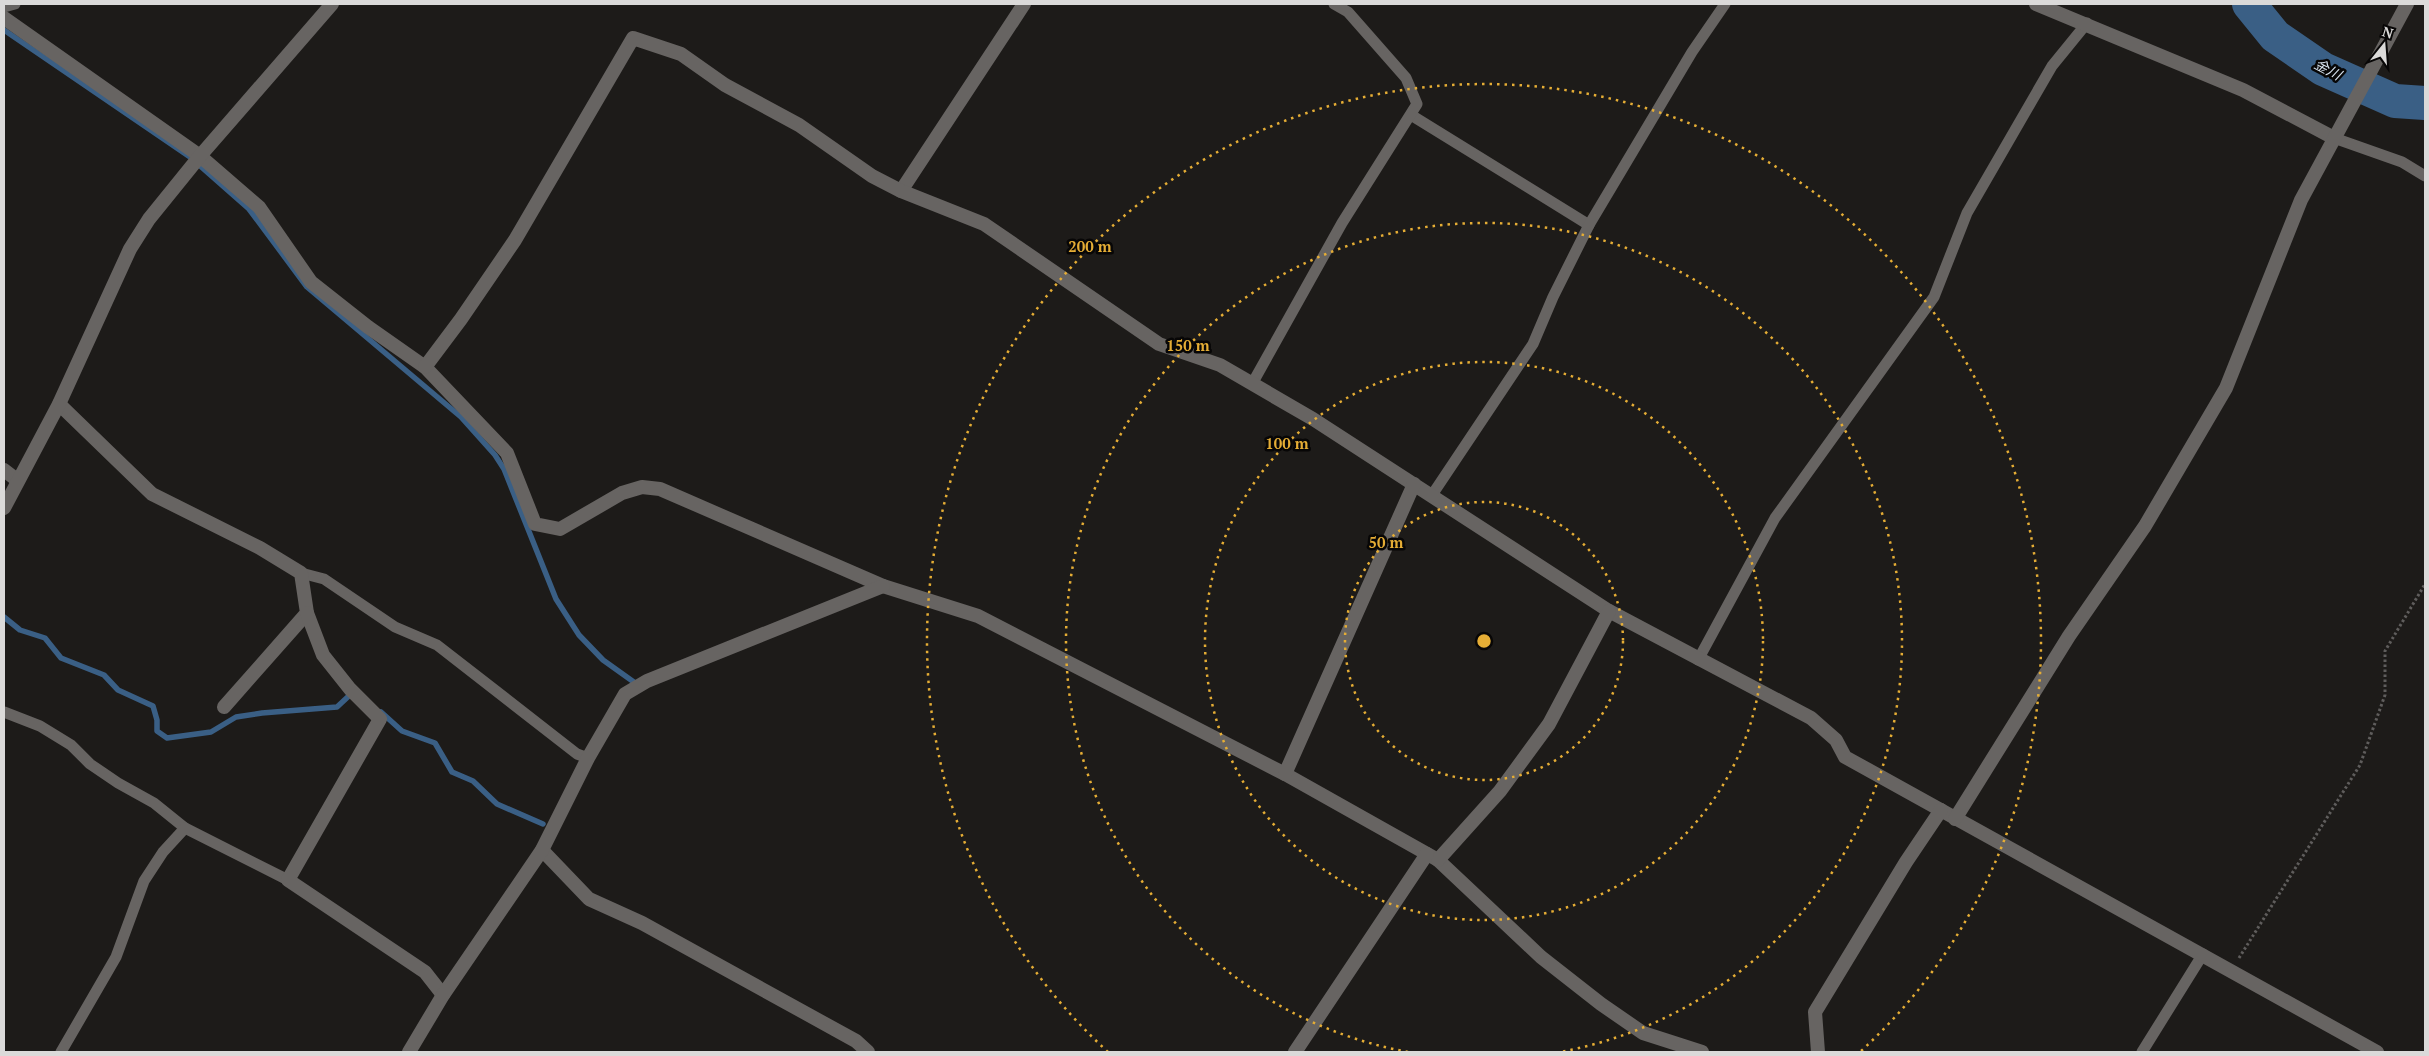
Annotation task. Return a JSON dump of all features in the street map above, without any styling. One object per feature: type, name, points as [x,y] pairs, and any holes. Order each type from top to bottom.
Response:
[{"type":"street","points":[[4,508],[59,404],[130,249],[150,220],[200,157],[332,4]]},
{"type":"street","points":[[901,191],[1024,4]]},
{"type":"street","points":[[2036,4],[2087,23],[2243,90],[2334,138]]},
{"type":"street","points":[[1956,819],[2068,636],[2145,526],[2226,388],[2301,200],[2407,4]]},
{"type":"street","points":[[4,18],[200,157],[259,207],[311,282],[368,328],[425,367],[507,454],[535,524],[560,529],[622,493],[642,487],[660,489],[883,586],[978,616],[1285,774],[1433,857],[1541,957],[1601,1004],[1643,1033],[1702,1052]]},
{"type":"street","points":[[425,367],[461,319],[515,240],[634,38],[681,54],[725,85],[799,125],[872,176],[901,191],[984,224],[1158,344],[1220,365],[1252,384],[1414,484],[1608,611],[1811,718],[1836,740],[1845,757],[2377,1052]]},
{"type":"street","points":[[59,404],[152,494],[260,548],[301,573],[307,613],[323,656],[352,692],[380,719],[288,880],[424,972],[443,995]]},
{"type":"street","points":[[4,470],[18,480]]},
{"type":"street","points":[[1285,774],[1414,484]]},
{"type":"street","points":[[409,1052],[443,995],[542,850],[588,758],[625,694],[647,681],[883,586]]},
{"type":"street","points":[[1295,1052],[1433,857],[1500,791],[1549,724],[1608,611]]},
{"type":"street","points":[[224,707],[307,613]]},
{"type":"street","points":[[1818,1052],[1815,1012],[1906,862],[1941,810]]},
{"type":"street","points":[[542,850],[589,899],[642,923],[856,1041],[868,1052]]},
{"type":"lane","points":[[4,7],[15,4]]},
{"type":"lane","points":[[1252,384],[1342,223],[1417,104],[1406,78],[1348,12],[1334,4]]},
{"type":"lane","points":[[1432,496],[1533,344],[1553,297],[1589,224],[1692,52],[1725,4]]},
{"type":"lane","points":[[1698,660],[1775,518],[1934,297],[1967,213],[2052,66],[2087,23]]},
{"type":"lane","points":[[1411,115],[1589,224]]},
{"type":"lane","points":[[2334,138],[2402,162],[2425,176]]},
{"type":"lane","points":[[301,573],[324,579],[395,627],[436,645],[577,754],[588,758]]},
{"type":"lane","points":[[4,712],[40,726],[71,745],[90,764],[118,783],[154,803],[185,828],[288,880]]},
{"type":"lane","points":[[61,1052],[116,957],[144,881],[164,852],[185,828]]},
{"type":"lane","points":[[2142,1052],[2202,954]]},
{"type":"path","points":[[2231,971],[2360,765],[2385,695],[2385,651],[2425,584]]},
{"type":"waterway","name":"金川","points":[[2249,4],[2275,36],[2323,69],[2395,101],[2425,103]]},
{"type":"waterway","points":[[4,30],[190,157],[249,209],[307,287],[461,417],[495,455],[504,469],[556,599],[579,635],[603,660],[638,685]]},
{"type":"waterway","points":[[4,617],[20,630],[45,638],[61,658],[104,675],[118,690],[153,706],[157,720],[157,731],[167,738],[211,732],[236,717],[337,707],[352,693]]},
{"type":"waterway","points":[[381,712],[402,731],[435,743],[452,772],[473,781],[497,804],[543,824]]}]
